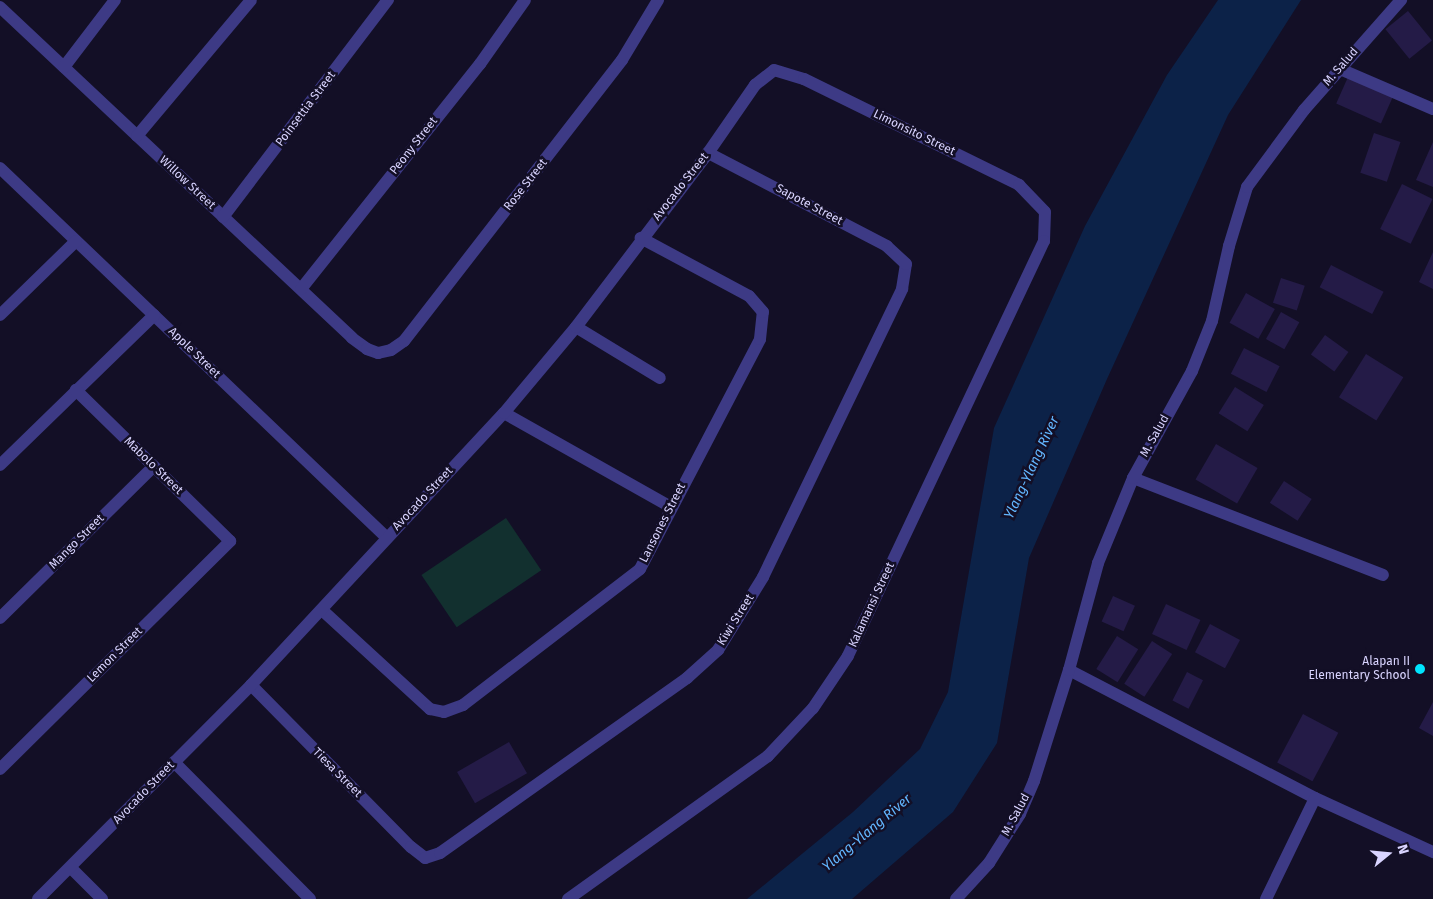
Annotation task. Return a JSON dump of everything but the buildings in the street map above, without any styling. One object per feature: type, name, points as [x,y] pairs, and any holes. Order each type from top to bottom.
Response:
[{"type":"street","points":[[64,67],[116,0]]},
{"type":"street","points":[[137,136],[251,0]]},
{"type":"street","name":"Poinsettia Street","points":[[223,217],[388,0]]},
{"type":"street","name":"Peony Street","points":[[301,289],[480,64],[525,0]]},
{"type":"street","name":"Rose Street","points":[[378,353],[391,350],[404,341],[590,104],[622,60],[658,0]]},
{"type":"street","name":"M. Salud","points":[[956,899],[989,863],[1020,814],[1034,781],[1069,670],[1098,563],[1133,478],[1192,371],[1212,321],[1229,246],[1247,187],[1304,110],[1401,0]]},
{"type":"street","name":"Willow Street","points":[[0,6],[352,338],[367,349],[378,353]]},
{"type":"street","points":[[1340,69],[1433,109]]},
{"type":"street","name":"Avocado Street","points":[[38,899],[251,686],[504,413],[576,327],[641,238],[708,153],[755,86],[774,70]]},
{"type":"street","name":"Limonsito Street","points":[[774,70],[804,79],[1019,185],[1045,212]]},
{"type":"street","name":"Sapote Street","points":[[708,153],[887,246],[906,264]]},
{"type":"street","name":"Apple Street","points":[[0,168],[387,538]]},
{"type":"street","name":"Kalamansi Street","points":[[568,899],[768,756],[818,701],[848,656],[1044,241],[1045,212]]},
{"type":"street","name":"Lansones Street","points":[[322,610],[430,709],[444,712],[463,705],[640,569],[760,339],[763,312],[749,296],[641,238]]},
{"type":"street","points":[[0,315],[76,241]]},
{"type":"street","name":"Kiwi Street","points":[[425,858],[440,853],[687,678],[718,650],[763,577],[902,289],[906,264]]},
{"type":"street","points":[[0,465],[154,315]]},
{"type":"street","points":[[576,327],[660,378]]},
{"type":"street","name":"Mabolo Street","points":[[76,390],[230,541]]},
{"type":"street","points":[[504,413],[671,507]]},
{"type":"street","name":"Mango Street","points":[[0,618],[154,466]]},
{"type":"street","points":[[1133,478],[1383,575]]},
{"type":"street","name":"Lemon Street","points":[[0,769],[230,541]]},
{"type":"street","points":[[1069,670],[1316,798],[1433,852]]},
{"type":"street","name":"Tiesa Street","points":[[251,686],[411,847],[425,858]]},
{"type":"street","points":[[174,762],[310,899]]},
{"type":"street","points":[[1266,899],[1316,798]]},
{"type":"street","points":[[71,868],[102,899]]},
{"type":"green space","points":[[506,518],[541,570],[457,627],[421,575]]},
{"type":"water","name":"Ylang-Ylang River","points":[[1218,0],[1301,0],[1228,115],[1107,379],[1029,558],[997,743],[953,812],[852,899],[747,899],[853,812],[920,749],[948,692],[994,428],[1085,226],[1167,75]]},
{"type":"place","name":"Alapan II Elementary School","points":[[1420,669]]}]
